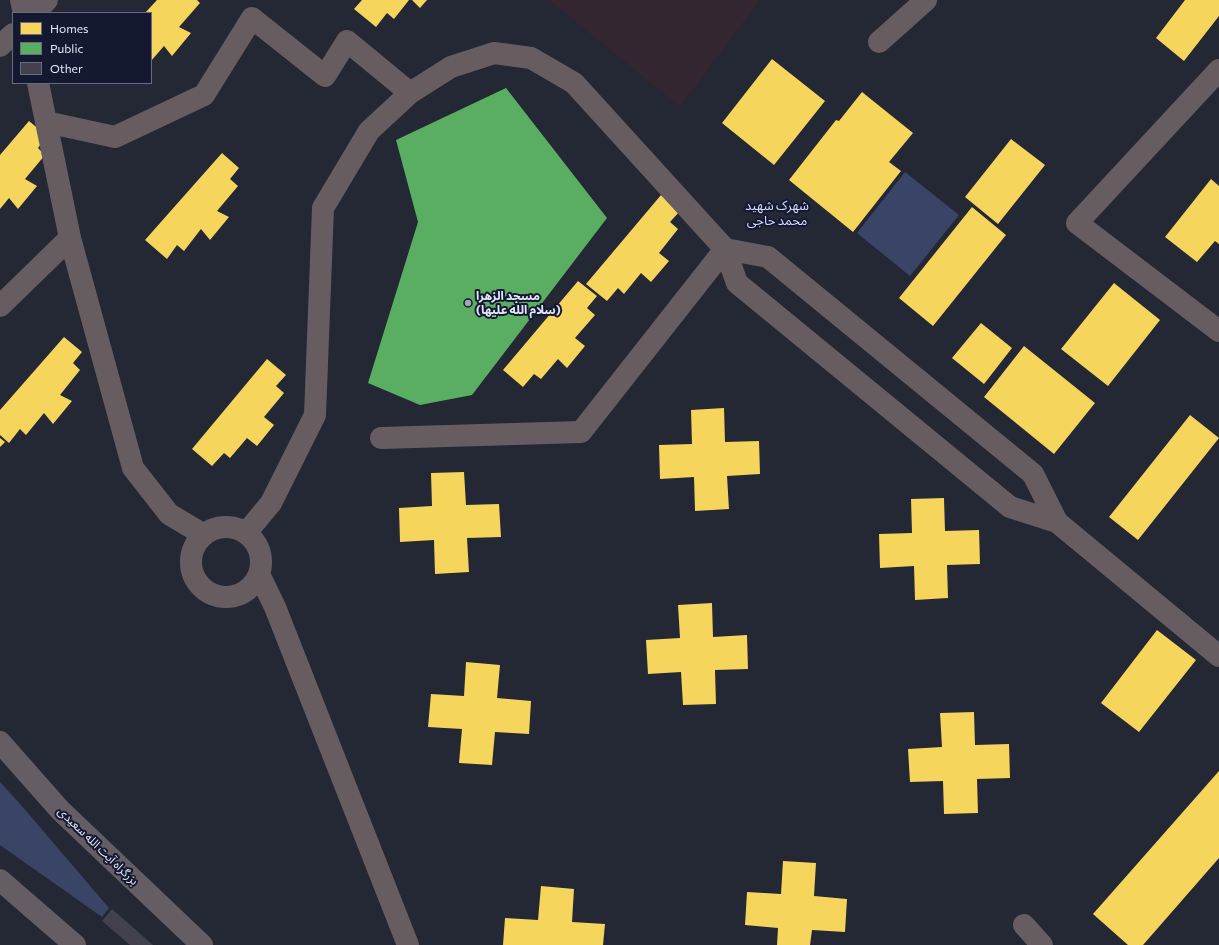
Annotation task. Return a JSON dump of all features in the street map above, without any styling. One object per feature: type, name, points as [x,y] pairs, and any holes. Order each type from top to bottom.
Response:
[{"type":"highway","name":"بزرگراه آیت الله سعیدی","points":[[0,742],[60,810],[202,945]]},
{"type":"highway","points":[[0,880],[75,945]]},
{"type":"street","points":[[21,0],[24,12]]},
{"type":"street","points":[[36,12],[48,0]]},
{"type":"street","points":[[879,42],[926,0]]},
{"type":"street","points":[[46,122],[115,137],[204,95],[252,18],[325,76],[347,41],[410,93]]},
{"type":"street","points":[[0,46],[12,35]]},
{"type":"street","points":[[246,533],[271,503],[315,415],[323,208],[369,131],[410,93],[451,67],[494,53],[531,58],[574,83],[725,249],[737,283],[1010,507],[1057,522],[1219,656]]},
{"type":"street","points":[[1217,324],[1077,223],[1219,70]]},
{"type":"street","points":[[38,84],[70,238],[133,468],[169,514],[204,535]]},
{"type":"street","points":[[0,306],[70,238]]},
{"type":"street","points":[[382,438],[581,432],[725,249]]},
{"type":"street","points":[[725,249],[768,257],[1033,474],[1057,522]]},
{"type":"street","points":[[224,527],[235,528],[246,533],[254,541],[259,551],[259,574],[253,584],[245,592],[234,596],[223,597],[211,594],[194,579],[190,567],[191,556],[195,545],[204,535],[213,529],[224,527]]},
{"type":"street","points":[[259,574],[275,607],[408,945]]},
{"type":"street","points":[[1024,925],[1042,945]]},
{"type":"shaded area","points":[[549,0],[760,0],[680,107]]},
{"type":"shaded area","points":[[905,172],[959,215],[910,276],[857,233]]},
{"type":"shaded area","points":[[0,782],[109,908],[102,917],[0,845]]},
{"type":"building: Homes","points":[[157,0],[197,0],[200,3],[179,27],[191,33],[172,56],[164,46],[152,60],[152,12],[146,12]]},
{"type":"building: Homes","points":[[362,0],[409,0],[394,19],[387,13],[376,27],[354,9]]},
{"type":"building: Homes","points":[[412,0],[427,0],[420,8]]},
{"type":"building: Homes","points":[[1185,0],[1219,0],[1219,16],[1184,61],[1156,38]]},
{"type":"building: Homes","points":[[772,59],[825,101],[774,165],[722,123]]},
{"type":"building: Homes","points":[[862,92],[913,133],[889,162],[901,171],[853,232],[789,180],[836,120],[839,121]]},
{"type":"building: Homes","points":[[29,121],[47,136],[38,148],[45,155],[25,179],[37,186],[18,209],[9,198],[0,209],[0,155]]},
{"type":"building: Homes","points":[[1011,139],[1045,165],[998,224],[965,197]]},
{"type":"building: Homes","points":[[222,153],[239,168],[230,179],[238,186],[217,211],[229,217],[210,240],[201,229],[184,251],[177,245],[167,259],[145,240]]},
{"type":"building: Homes","points":[[1211,179],[1219,186],[1219,244],[1215,241],[1197,262],[1165,237]]},
{"type":"building: Homes","points":[[661,195],[680,211],[670,222],[678,229],[659,253],[669,261],[651,282],[641,273],[624,294],[618,288],[607,301],[586,284]]},
{"type":"building: Homes","points":[[972,207],[1006,235],[933,326],[899,298]]},
{"type":"building: Homes","points":[[578,281],[597,296],[587,308],[595,315],[575,338],[585,346],[567,368],[558,359],[541,379],[534,374],[523,387],[503,370]]},
{"type":"building: Homes","points":[[1114,283],[1160,320],[1108,386],[1061,349]]},
{"type":"building: Homes","points":[[981,323],[1012,348],[984,384],[952,358]]},
{"type":"building: Homes","points":[[64,337],[82,352],[73,363],[80,370],[60,395],[72,401],[53,424],[44,413],[26,435],[20,429],[9,443],[0,435],[0,410]]},
{"type":"building: Homes","points":[[1024,346],[1095,403],[1054,454],[984,397]]},
{"type":"building: Homes","points":[[267,359],[286,375],[276,386],[284,393],[264,417],[274,425],[257,446],[247,438],[230,458],[224,453],[212,466],[192,449]]},
{"type":"building: Homes","points":[[724,408],[725,442],[759,441],[760,474],[727,476],[729,509],[695,511],[694,477],[660,479],[659,445],[692,444],[691,410]]},
{"type":"building: Homes","points":[[1190,415],[1219,438],[1138,540],[1109,517]]},
{"type":"building: Homes","points":[[0,438],[5,442],[0,447]]},
{"type":"building: Homes","points":[[464,472],[466,505],[499,504],[501,537],[467,538],[469,572],[435,574],[434,540],[400,542],[399,508],[432,506],[431,473]]},
{"type":"building: Homes","points":[[944,498],[945,531],[979,530],[980,564],[947,565],[948,598],[915,600],[914,566],[880,568],[879,534],[912,533],[911,499]]},
{"type":"building: Homes","points":[[712,603],[713,637],[747,635],[748,669],[715,670],[716,704],[683,705],[681,672],[648,674],[646,640],[680,638],[678,605]]},
{"type":"building: Homes","points":[[1157,630],[1196,660],[1139,732],[1101,703]]},
{"type":"building: Homes","points":[[466,662],[500,665],[497,698],[531,701],[529,734],[495,732],[492,765],[459,763],[462,729],[428,727],[431,694],[464,696]]},
{"type":"building: Homes","points":[[974,712],[975,745],[1009,744],[1010,778],[977,779],[978,813],[944,814],[943,781],[910,782],[908,749],[942,747],[940,713]]},
{"type":"building: Homes","points":[[1219,771],[1219,858],[1143,945],[1128,945],[1093,914]]},
{"type":"building: Homes","points":[[783,861],[816,863],[814,896],[847,899],[845,932],[812,930],[810,945],[777,945],[778,928],[745,925],[747,892],[781,894]]},
{"type":"building: Homes","points":[[541,886],[574,889],[572,922],[605,924],[603,945],[503,945],[505,918],[538,920]]},
{"type":"building: Public","name":"مسجد الزهرا (سلام الله علیها)","points":[[506,88],[607,218],[472,395],[420,405],[368,383],[418,222],[396,140]]},
{"type":"building: Other","points":[[112,909],[153,945],[130,945],[102,921]]},
{"type":"place","name":"مسجد الزهرا (سلام الله علیها)","points":[[468,303]]},
{"type":"district","name":"شهرک شهید محمد حاجی","points":[[777,214]]}]
